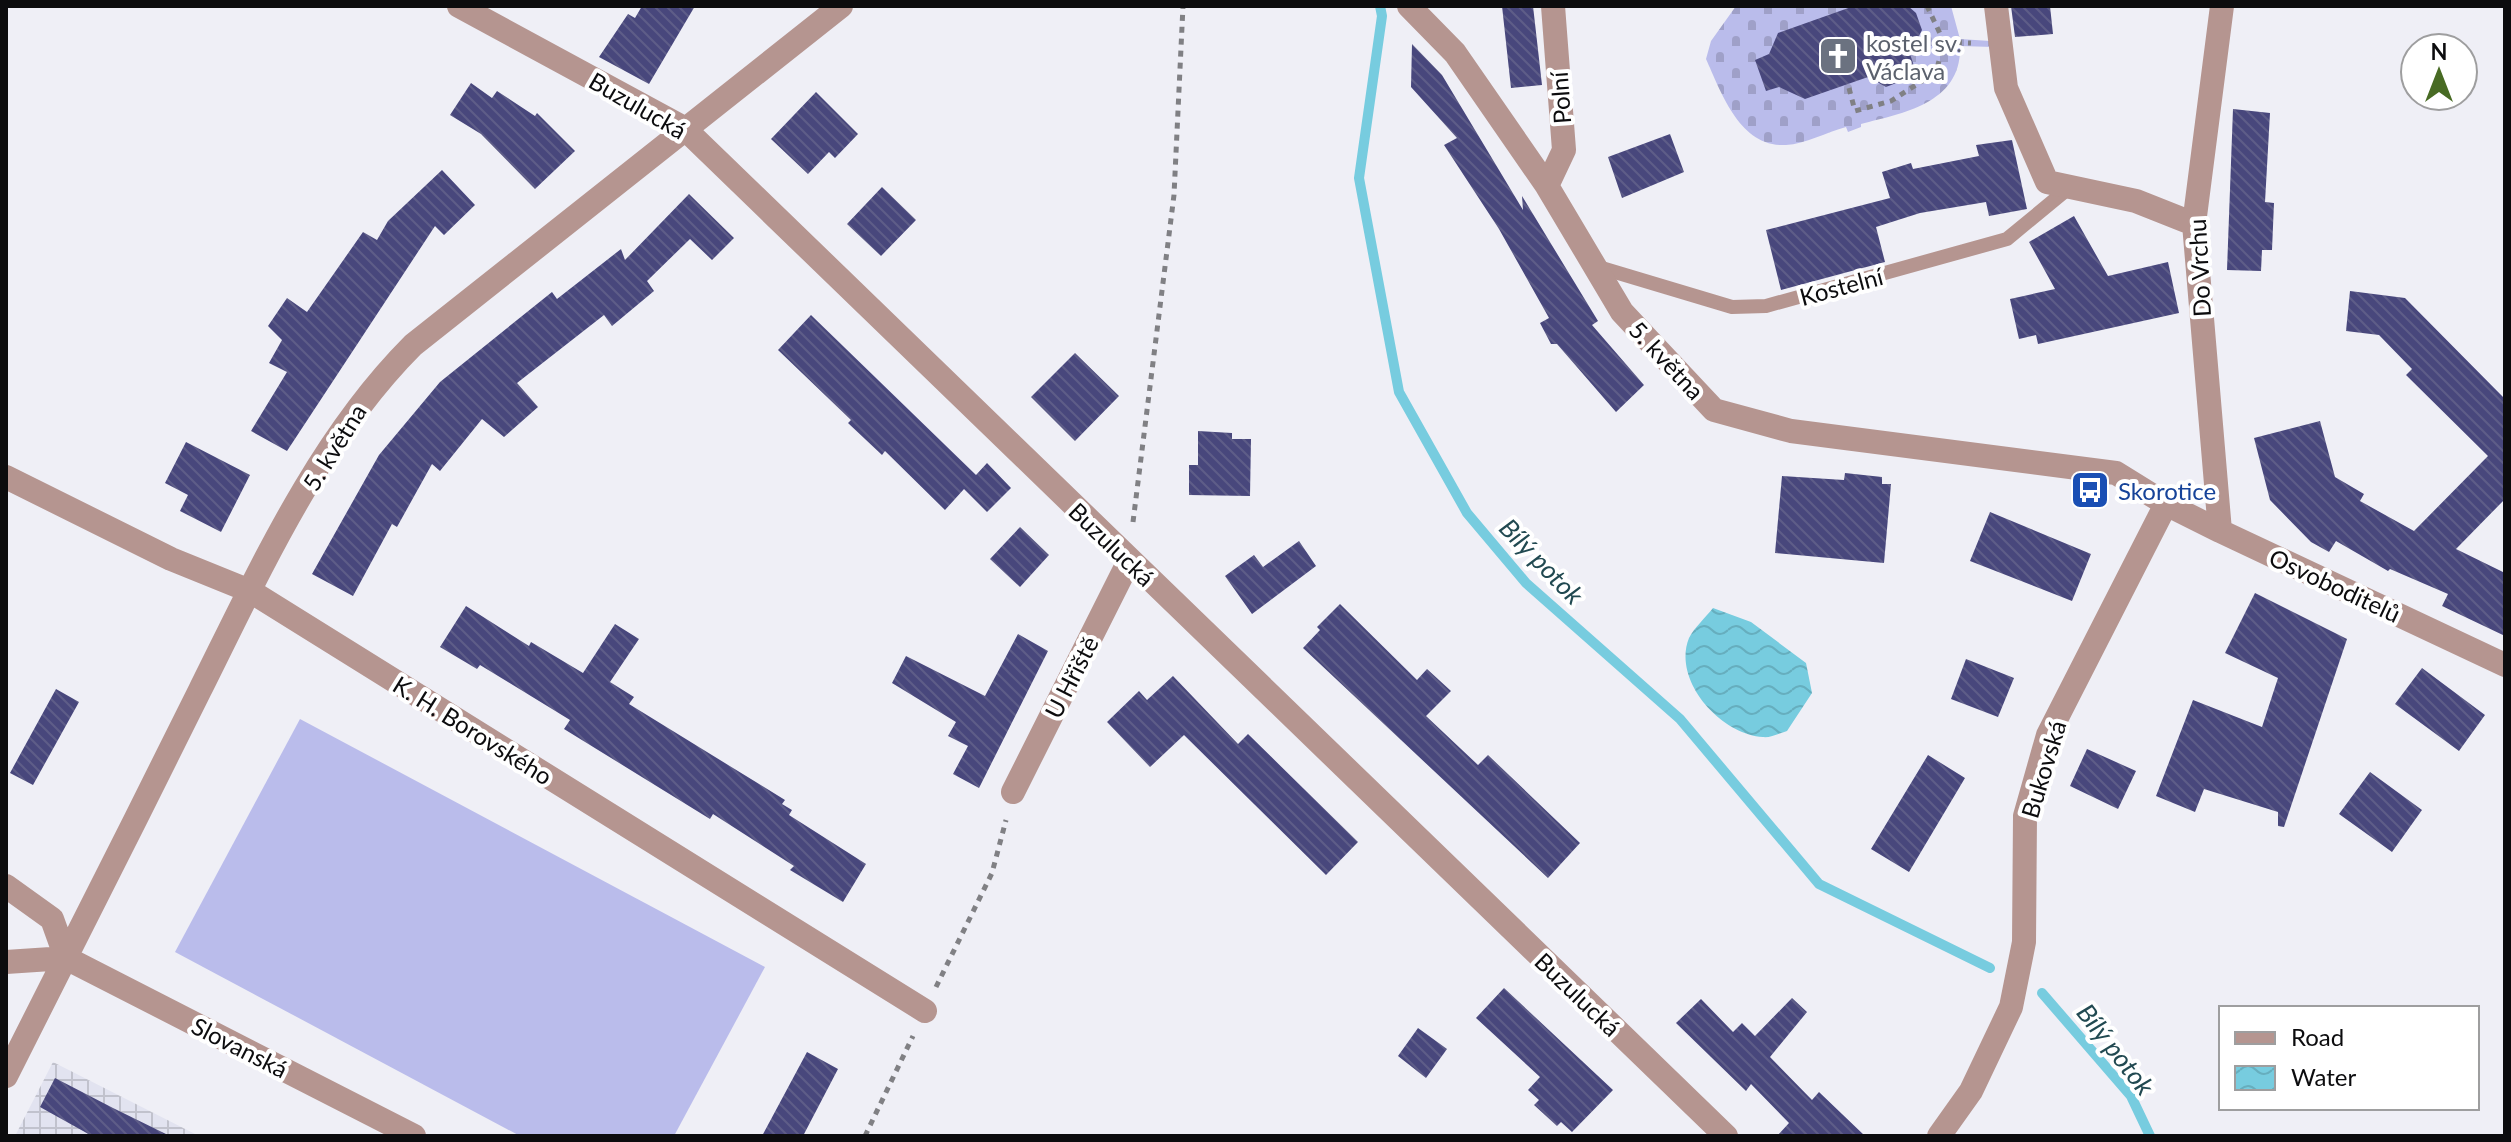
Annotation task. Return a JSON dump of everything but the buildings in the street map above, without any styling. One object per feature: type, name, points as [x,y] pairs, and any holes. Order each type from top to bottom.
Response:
[{"type":"street","name":"Buzulucká","points":[[459,6],[684,128],[1726,1136]]},
{"type":"street","name":"5. května","points":[[6,1076],[250,591],[345,422],[379,379],[413,345],[841,6]]},
{"type":"street","name":"5. května","points":[[1409,6],[1455,53],[1547,186],[1622,312],[1714,410],[1791,431],[2116,473],[2166,504]]},
{"type":"street","name":"Polní","points":[[1547,186],[1564,150],[1553,6]]},
{"type":"street","points":[[1996,6],[2006,88],[2047,182],[2136,201],[2194,224]]},
{"type":"street","name":"Do Vrchu","points":[[2220,531],[2194,224],[2222,6]]},
{"type":"street","name":"K. H. Borovského","points":[[6,477],[171,559],[250,591],[925,1011]]},
{"type":"street","name":"Osvoboditelů","points":[[2166,504],[2505,665]]},
{"type":"street","name":"Bukovská","points":[[1939,1136],[1971,1091],[2011,1007],[2024,942],[2025,816],[2048,735],[2166,504]]},
{"type":"street","name":"U Hřiště","points":[[1013,792],[1129,561]]},
{"type":"street","points":[[6,886],[52,919],[66,958],[6,962]]},
{"type":"street","name":"Slovanská","points":[[66,958],[414,1136]]},
{"type":"lane","name":"Kostelní","points":[[1595,266],[1732,307],[1766,306],[2007,239],[2070,187]]},
{"type":"path","points":[[1129,561],[1174,195],[1183,6]]},
{"type":"path","points":[[1849,88],[1855,111],[1891,101],[1936,72],[1944,42],[1927,6]]},
{"type":"path","points":[[865,1136],[992,873],[1013,792]]},
{"type":"shaded area","points":[[53,1062],[199,1136],[15,1136]]},
{"type":"green space","points":[[1736,6],[1951,6],[1960,39],[1990,41],[1993,47],[1960,46],[1958,65],[1951,81],[1941,93],[1912,110],[1861,124],[1861,127],[1848,132],[1846,127],[1793,144],[1770,144],[1744,128],[1734,116],[1706,59],[1711,41]]},
{"type":"green space","points":[[300,719],[765,967],[674,1136],[520,1136],[175,952]]},
{"type":"water","points":[[1713,608],[1751,622],[1806,663],[1812,693],[1787,731],[1763,737],[1747,734],[1716,715],[1694,687],[1687,671],[1689,638]]},
{"type":"waterway","name":"Bílý potok","points":[[1380,6],[1382,16],[1359,178],[1399,392],[1467,513],[1526,583],[1680,719],[1819,884],[1990,968]]},
{"type":"waterway","name":"Bílý potok","points":[[2042,993],[2131,1096],[2150,1136]]},
{"type":"place","name":"kostel sv. Václava","points":[[1838,56]]},
{"type":"place","name":"Skorotice","points":[[2090,490]]}]
